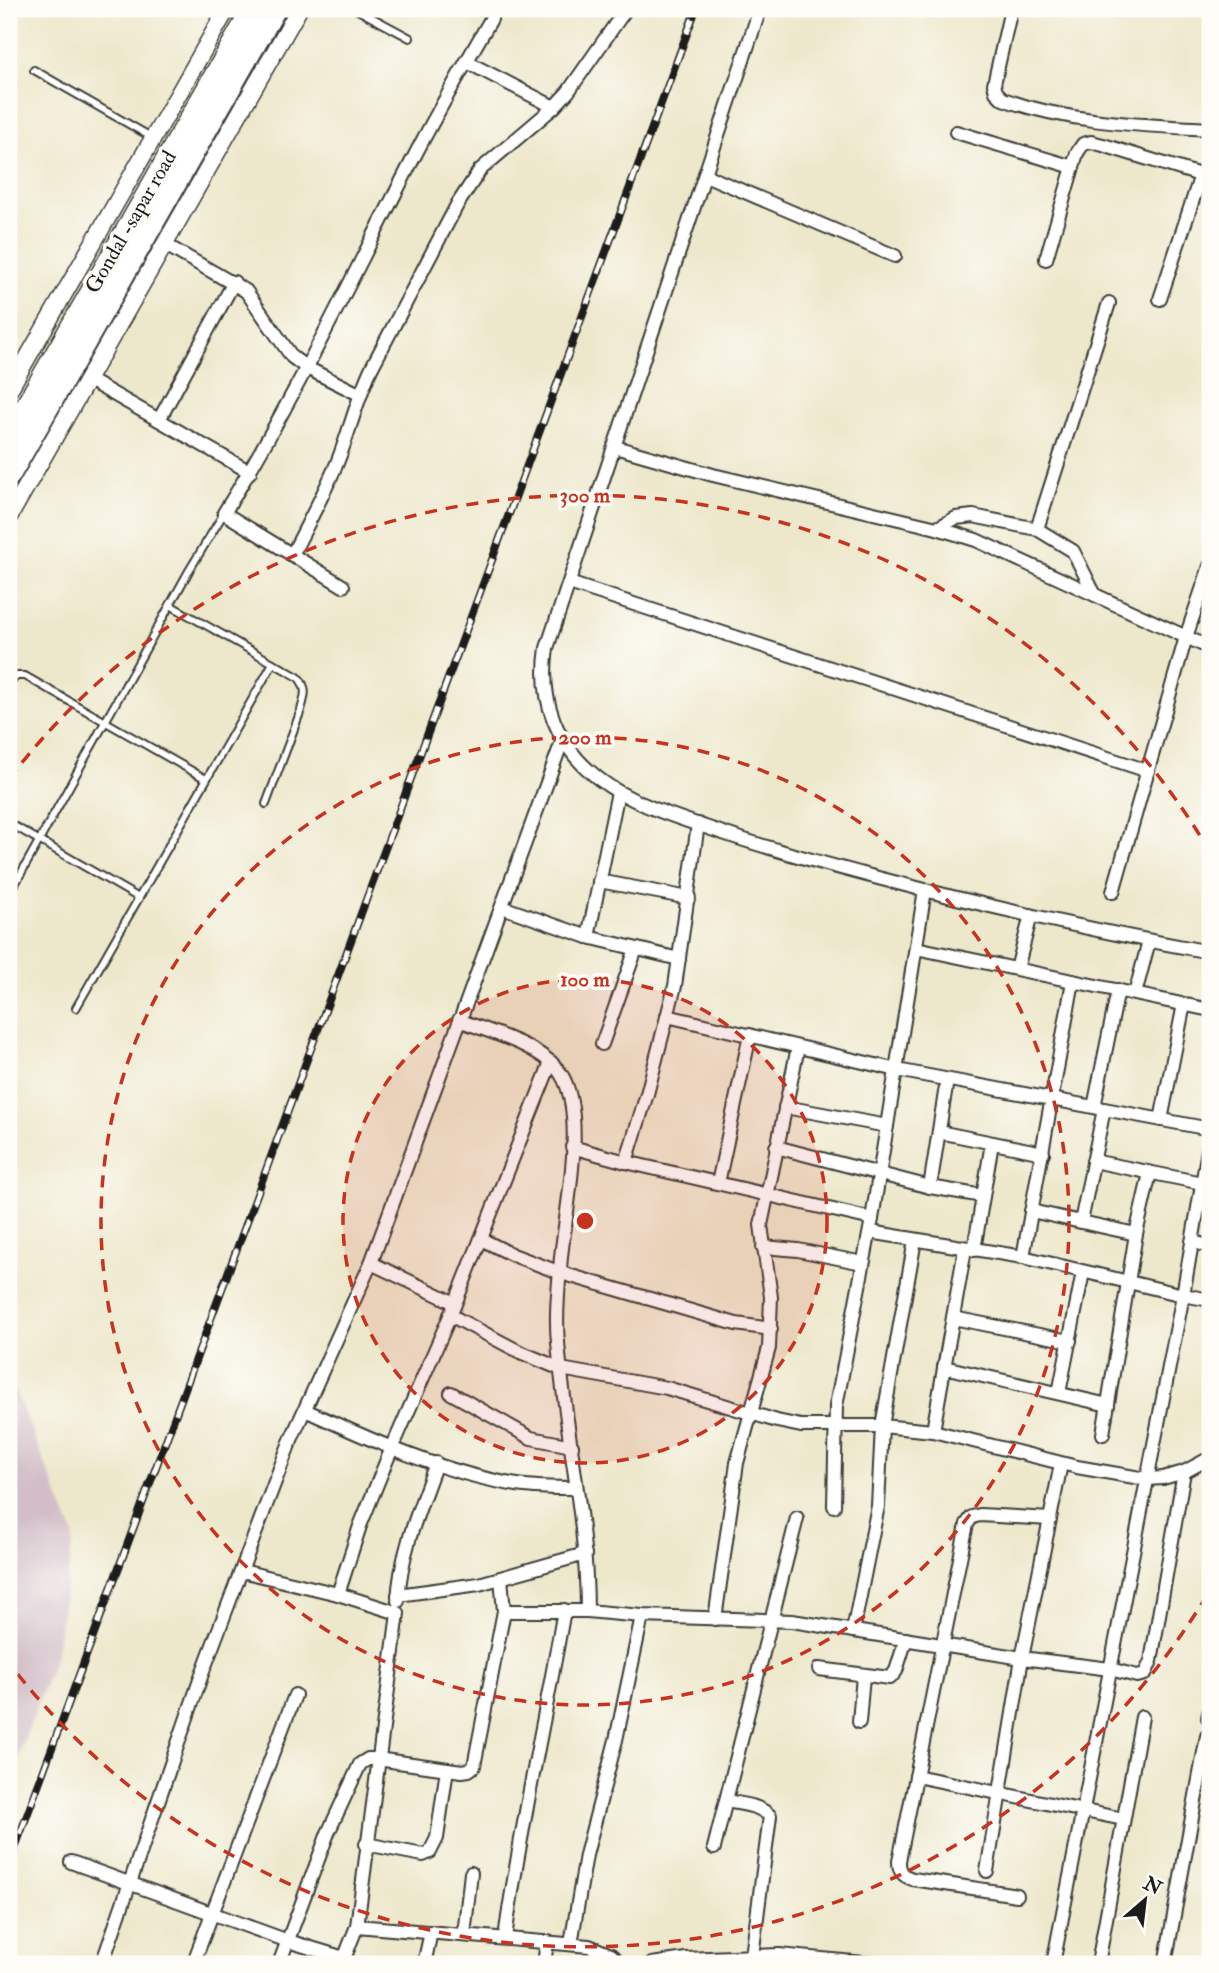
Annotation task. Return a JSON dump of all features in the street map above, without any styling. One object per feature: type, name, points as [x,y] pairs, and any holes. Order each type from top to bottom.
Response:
[{"type":"highway","name":"Gondal -sapar road","points":[[9,436],[253,9]]},
{"type":"highway","points":[[9,476],[275,9]]},
{"type":"street","points":[[9,390],[227,9]]},
{"type":"street","points":[[9,517],[299,9]]},
{"type":"street","points":[[292,555],[337,463],[359,394],[457,205],[472,182],[498,152],[554,107],[568,92],[626,9]]},
{"type":"street","points":[[760,9],[547,648],[544,689],[550,714],[563,739],[580,762],[618,792],[698,824],[765,848],[925,890],[1149,941],[1210,951]]},
{"type":"street","points":[[1010,9],[994,84],[996,92],[1003,99],[1093,121],[1210,128]]},
{"type":"street","points":[[343,586],[224,513],[250,472],[307,368],[407,171],[491,19]]},
{"type":"street","points":[[467,62],[554,107]]},
{"type":"street","points":[[956,132],[1073,167]]},
{"type":"street","points":[[1046,259],[1077,153],[1083,144],[1091,142],[1206,177],[1160,299]]},
{"type":"street","points":[[705,174],[895,256]]},
{"type":"street","points":[[164,244],[246,291],[285,348],[307,368],[359,394]]},
{"type":"street","points":[[159,420],[234,282]]},
{"type":"street","points":[[1037,529],[1109,303]]},
{"type":"street","points":[[87,379],[250,472]]},
{"type":"street","points":[[615,447],[713,475],[937,528],[976,540],[1210,648]]},
{"type":"street","points":[[937,528],[956,518],[973,516],[1037,529],[1073,551],[1095,594]]},
{"type":"street","points":[[1113,891],[1186,637],[1210,566]]},
{"type":"street","points":[[569,583],[1147,771]]},
{"type":"street","points":[[102,1964],[202,1674],[305,1410],[372,1263],[563,739]]},
{"type":"street","points":[[588,937],[618,792]]},
{"type":"street","points":[[626,1163],[667,1016],[679,959],[698,824]]},
{"type":"street","points":[[599,881],[688,898]]},
{"type":"street","points":[[834,1506],[835,1427],[841,1373],[880,1174],[925,890]]},
{"type":"street","points":[[502,907],[588,937],[679,959]]},
{"type":"street","points":[[1017,969],[1031,915]]},
{"type":"street","points":[[1135,994],[1149,941]]},
{"type":"street","points":[[916,948],[1210,1010]]},
{"type":"street","points":[[602,1044],[636,949]]},
{"type":"street","points":[[1023,1257],[1073,981]]},
{"type":"street","points":[[1081,1222],[1093,1161],[1118,990]]},
{"type":"street","points":[[1161,1120],[1184,1004]]},
{"type":"street","points":[[667,1016],[897,1070],[1210,1129]]},
{"type":"street","points":[[459,1020],[534,1050],[551,1062],[561,1074],[570,1094],[574,1120],[557,1340],[585,1554],[587,1611]]},
{"type":"street","points":[[718,1183],[750,1035]]},
{"type":"street","points":[[715,1619],[737,1463],[769,1348],[771,1297],[761,1225],[799,1046]]},
{"type":"street","points":[[338,1594],[360,1526],[391,1448],[452,1309],[551,1062]]},
{"type":"street","points":[[930,1187],[947,1080]]},
{"type":"street","points":[[785,1107],[887,1126]]},
{"type":"street","points":[[939,1132],[1043,1153]]},
{"type":"street","points":[[1053,1964],[1184,1295],[1210,1138]]},
{"type":"street","points":[[933,1431],[953,1318],[983,1196],[992,1143]]},
{"type":"street","points":[[572,1147],[626,1163],[766,1194],[915,1240],[1023,1257],[1210,1300]]},
{"type":"street","points":[[776,1147],[930,1187],[983,1196]]},
{"type":"street","points":[[1093,1161],[1202,1183]]},
{"type":"street","points":[[1103,1434],[1136,1234],[1150,1173]]},
{"type":"street","points":[[1031,1211],[1136,1234]]},
{"type":"street","points":[[481,1239],[513,1255],[561,1273],[736,1324],[771,1329]]},
{"type":"street","points":[[853,1631],[878,1506],[882,1426],[915,1240]]},
{"type":"street","points":[[1192,1242],[1210,1246]]},
{"type":"street","points":[[763,1247],[798,1250],[863,1263]]},
{"type":"street","points":[[372,1263],[520,1352],[561,1369],[598,1378],[667,1388],[801,1426],[882,1426],[933,1431],[1061,1464],[1146,1479],[1184,1472],[1210,1458]]},
{"type":"street","points":[[1059,1394],[1083,1272]]},
{"type":"street","points":[[953,1318],[1070,1342]]},
{"type":"street","points":[[944,1367],[1108,1405]]},
{"type":"street","points":[[451,1393],[531,1437],[572,1446]]},
{"type":"street","points":[[305,1410],[391,1448],[480,1477],[519,1485],[576,1488]]},
{"type":"street","points":[[71,1862],[343,1961],[356,1926],[398,1613],[398,1595],[416,1519],[436,1463]]},
{"type":"street","points":[[987,1871],[1022,1658],[1061,1464]]},
{"type":"street","points":[[504,1611],[564,1610],[642,1616],[771,1620],[1110,1669],[1137,1676],[1145,1675],[1149,1670],[1184,1472]]},
{"type":"street","points":[[1017,1895],[904,1876],[899,1870],[899,1861],[967,1524],[972,1517],[980,1515],[1050,1518]]},
{"type":"street","points":[[714,1848],[797,1518]]},
{"type":"street","points":[[398,1595],[480,1584],[585,1554]]},
{"type":"street","points":[[242,1571],[338,1594],[398,1613]]},
{"type":"street","points":[[279,1964],[328,1833],[360,1764],[368,1759],[377,1759],[469,1770],[477,1757],[504,1611],[501,1578]]},
{"type":"street","points":[[505,1938],[516,1856],[543,1731],[564,1610]]},
{"type":"street","points":[[571,1944],[591,1834],[616,1740],[642,1616]]},
{"type":"street","points":[[819,1669],[890,1678],[896,1671],[906,1639]]},
{"type":"street","points":[[859,1722],[863,1676]]},
{"type":"street","points":[[193,1964],[295,1695]]},
{"type":"street","points":[[1098,1964],[1142,1717]]},
{"type":"street","points":[[1165,1964],[1207,1736]]},
{"type":"street","points":[[366,1844],[423,1855],[430,1852],[437,1838],[447,1769]]},
{"type":"street","points":[[916,1776],[1123,1819]]},
{"type":"street","points":[[726,1801],[755,1807],[770,1816],[752,1960]]},
{"type":"street","points":[[464,1935],[471,1873]]},
{"type":"street","points":[[356,1926],[571,1944],[600,1950],[611,1955],[620,1964]]},
{"type":"street","points":[[424,1964],[431,1932]]},
{"type":"street","points":[[544,1964],[547,1942]]},
{"type":"street","points":[[652,1964],[665,1961],[752,1960],[779,1955],[875,1964]]},
{"type":"lane","points":[[356,9],[410,38]]},
{"type":"lane","points":[[34,70],[153,138]]},
{"type":"lane","points":[[9,895],[224,513]]},
{"type":"lane","points":[[170,605],[298,677],[304,685],[306,696],[266,804]]},
{"type":"lane","points":[[76,1008],[273,663]]},
{"type":"lane","points":[[9,682],[17,676],[25,676],[206,779]]},
{"type":"lane","points":[[9,824],[139,898]]},
{"type":"shaded area","points":[[9,1376],[74,1535],[55,1657],[9,1781]]},
{"type":"railway","points":[[9,1864],[696,9]]}]
